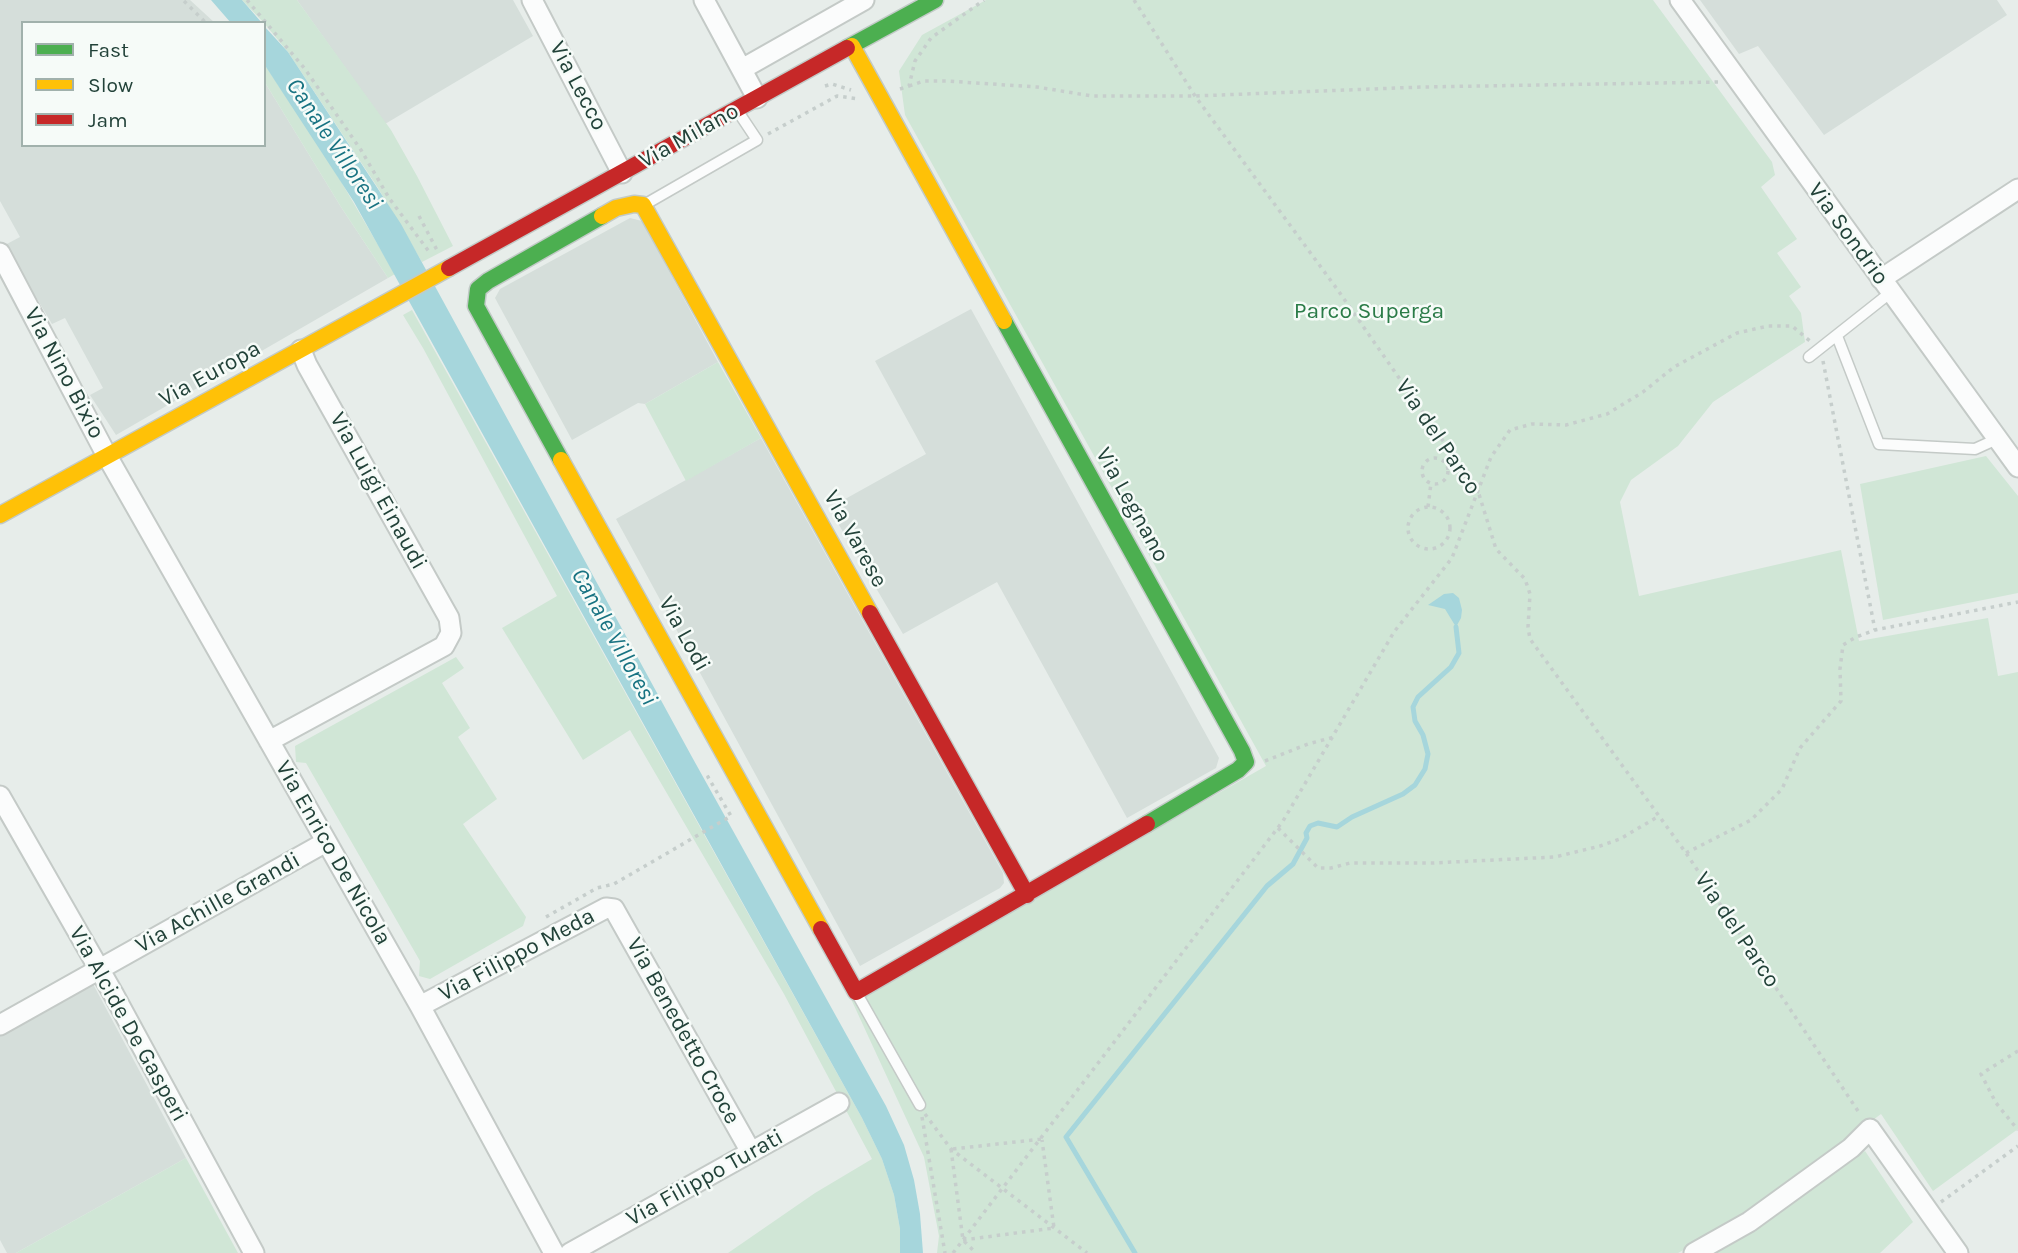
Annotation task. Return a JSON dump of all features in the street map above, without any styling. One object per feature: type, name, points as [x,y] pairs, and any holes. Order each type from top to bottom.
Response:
[{"type":"street","name":"Via Lecco","points":[[532,0],[622,173]]},
{"type":"street","points":[[704,0],[757,98]]},
{"type":"street","name":"Via Milano","points":[[742,69],[864,0]]},
{"type":"street","name":"Via Milano","points":[[443,271],[935,0]]},
{"type":"street","name":"Via Sondrio","points":[[1680,0],[2018,467]]},
{"type":"street","name":"Via Legnano","points":[[852,46],[1246,762]]},
{"type":"street","points":[[1886,286],[2018,189]]},
{"type":"street","name":"Via Varese","points":[[643,205],[1027,895]]},
{"type":"street","name":"Via Lodi","points":[[643,205],[617,208],[488,281],[478,289],[476,306],[856,992]]},
{"type":"street","name":"Via Nino Bixio","points":[[0,253],[107,456]]},
{"type":"street","name":"Via Europa","points":[[0,515],[443,271]]},
{"type":"street","name":"Via Luigi Einaudi","points":[[269,741],[444,646],[451,633],[449,618],[301,350]]},
{"type":"street","name":"Via Enrico De Nicola","points":[[107,456],[421,1006],[554,1253]]},
{"type":"street","points":[[856,992],[1027,895],[1238,770],[1246,762]]},
{"type":"street","name":"Via Alcide De Gasperi","points":[[0,796],[114,995],[254,1253]]},
{"type":"street","name":"Via Achille Grandi","points":[[0,1025],[326,842]]},
{"type":"street","name":"Via Filippo Meda","points":[[421,1006],[606,908],[614,909]]},
{"type":"street","name":"Via Benedetto Croce","points":[[614,909],[751,1153]]},
{"type":"street","name":"Via Filippo Turati","points":[[570,1253],[839,1103]]},
{"type":"street","points":[[1694,1253],[1749,1222],[1851,1148],[1870,1129],[1958,1253]]},
{"type":"lane","points":[[643,205],[757,140],[737,110]]},
{"type":"lane","points":[[1809,356],[1837,336],[1886,286]]},
{"type":"lane","points":[[1837,336],[1879,444],[1975,449],[1997,439]]},
{"type":"lane","points":[[856,992],[920,1105]]},
{"type":"path","name":"Via del Parco","points":[[1134,0],[1195,96],[1337,289],[1478,491],[1496,549],[1525,579],[1530,594],[1530,639],[1686,853],[1870,1129]]},
{"type":"path","points":[[184,1],[204,21]]},
{"type":"path","points":[[909,86],[924,81],[946,81],[1037,87],[1092,96],[1195,96],[1422,87],[1718,84],[1719,80]]},
{"type":"path","points":[[757,140],[837,96],[860,99]]},
{"type":"path","points":[[419,216],[443,271]]},
{"type":"path","points":[[953,1253],[1278,828],[1394,632],[1452,558],[1491,457],[1510,430],[1532,424],[1566,425],[1607,414],[1643,392],[1674,367],[1737,333],[1768,326],[1792,326],[1821,349],[1875,630]]},
{"type":"path","points":[[1444,462],[1452,453]]},
{"type":"path","points":[[1433,458],[1444,462],[1448,469],[1447,477],[1440,483],[1431,483],[1424,478],[1423,466],[1433,458]]},
{"type":"path","points":[[1428,507],[1431,483]]},
{"type":"path","points":[[1421,508],[1436,508],[1447,516],[1451,528],[1447,541],[1442,546],[1422,549],[1408,533],[1411,518],[1421,508]]},
{"type":"path","points":[[1447,541],[1457,546]]},
{"type":"path","points":[[1686,853],[1751,820],[1782,789],[1800,748],[1841,701],[1840,669],[1843,645],[1875,630],[2018,602]]},
{"type":"path","points":[[1246,762],[1257,765],[1308,744],[1334,737]]},
{"type":"path","points":[[1278,828],[1318,867],[1331,868],[1350,863],[1433,863],[1555,857],[1581,852],[1620,839],[1659,816]]},
{"type":"path","points":[[703,831],[727,818]]},
{"type":"path","points":[[2018,1051],[1981,1074],[1996,1103],[2018,1130]]},
{"type":"path","points":[[920,1105],[934,1129],[951,1149],[1087,1253]]},
{"type":"path","points":[[920,1105],[945,1253]]},
{"type":"path","points":[[951,1149],[1042,1139]]},
{"type":"path","points":[[1042,1139],[1054,1228]]},
{"type":"path","points":[[1927,1211],[2018,1146]]},
{"type":"path","points":[[951,1149],[963,1240],[976,1253]]},
{"type":"path","points":[[963,1240],[1054,1228]]},
{"type":"shaded area","points":[[0,0],[190,0],[213,21],[21,21],[21,147],[266,147],[266,84],[388,278],[116,435],[90,395],[103,388],[65,318],[52,324],[5,245],[20,237],[0,201]]},
{"type":"shaded area","points":[[297,0],[513,0],[533,36],[385,124]]},
{"type":"shaded area","points":[[1700,0],[1997,0],[2007,15],[1824,135],[1758,46],[1739,54]]},
{"type":"shaded area","points":[[630,218],[642,221],[718,362],[645,404],[638,403],[572,440],[495,298],[500,289]]},
{"type":"shaded area","points":[[971,309],[1219,758],[1216,768],[1127,818],[997,582],[903,634],[829,508],[926,454],[875,361]]},
{"type":"shaded area","points":[[761,438],[1003,873],[1004,883],[1000,888],[860,966],[616,519]]},
{"type":"shaded area","points":[[93,984],[186,1158],[16,1253],[7,1253],[0,1240],[0,1036]]},
{"type":"green space","points":[[242,0],[297,0],[391,130],[453,246],[422,262],[378,188],[288,52],[266,25],[266,21],[262,21]]},
{"type":"green space","name":"Parco Superga","points":[[986,0],[1653,0],[1772,162],[1775,175],[1761,187],[1797,239],[1777,253],[1801,287],[1789,296],[1801,313],[1805,342],[1713,402],[1678,446],[1631,480],[1620,502],[1639,596],[1841,550],[1859,641],[1988,618],[1998,676],[2018,672],[2018,1129],[1933,1191],[1881,1114],[1745,1215],[1678,1253],[937,1253],[939,1236],[924,1157],[851,999],[881,986],[1266,766],[905,115],[899,71],[922,35]]},
{"type":"green space","points":[[266,67],[322,149],[395,274],[388,278],[266,84]]},
{"type":"green space","points":[[412,310],[862,1118],[882,1159],[894,1195],[900,1229],[900,1253],[728,1253],[815,1193],[872,1159],[784,994],[630,730],[583,760],[502,628],[557,596],[403,315]]},
{"type":"green space","points":[[718,362],[761,438],[686,481],[645,404]]},
{"type":"green space","points":[[1986,456],[2018,496],[2018,593],[1883,620],[1860,484]]},
{"type":"green space","points":[[456,657],[464,668],[442,683],[470,728],[458,737],[497,799],[463,824],[526,917],[523,926],[430,979],[419,976],[420,961],[306,763],[296,762],[295,746]]},
{"type":"green space","points":[[1865,1151],[1913,1222],[1880,1253],[1713,1253]]},
{"type":"green space","points":[[186,1158],[238,1253],[16,1253]]},
{"type":"water","points":[[211,0],[242,0],[260,21],[229,21]]},
{"type":"water","name":"Canale Villoresi","points":[[266,28],[288,52],[401,224],[886,1106],[904,1145],[914,1180],[923,1253],[900,1253],[900,1229],[894,1195],[882,1159],[862,1118],[354,202],[266,67]]},
{"type":"water","points":[[1453,593],[1459,598],[1462,610],[1456,627],[1445,609],[1428,605],[1444,594]]},
{"type":"waterway","points":[[1135,1253],[1066,1137],[1267,886],[1293,864],[1307,838],[1306,833],[1310,826],[1318,823],[1337,827],[1352,817],[1403,794],[1415,785],[1425,769],[1428,754],[1423,735],[1415,721],[1413,707],[1418,697],[1451,667],[1459,653],[1456,627]]},
{"type":"traffic: fast","points":[[847,48],[935,0]]},
{"type":"traffic: fast","points":[[561,460],[476,306],[478,289],[602,216]]},
{"type":"traffic: fast","points":[[1004,321],[1246,762],[1238,770],[1147,824]]},
{"type":"traffic: slow","points":[[852,46],[1004,321]]},
{"type":"traffic: slow","points":[[602,216],[616,208],[643,205],[870,613]]},
{"type":"traffic: slow","points":[[0,515],[449,268]]},
{"type":"traffic: slow","points":[[561,460],[821,929]]},
{"type":"traffic: jam","points":[[449,268],[847,48]]},
{"type":"traffic: jam","points":[[870,613],[1027,895]]},
{"type":"traffic: jam","points":[[821,929],[856,992],[1147,824]]}]
